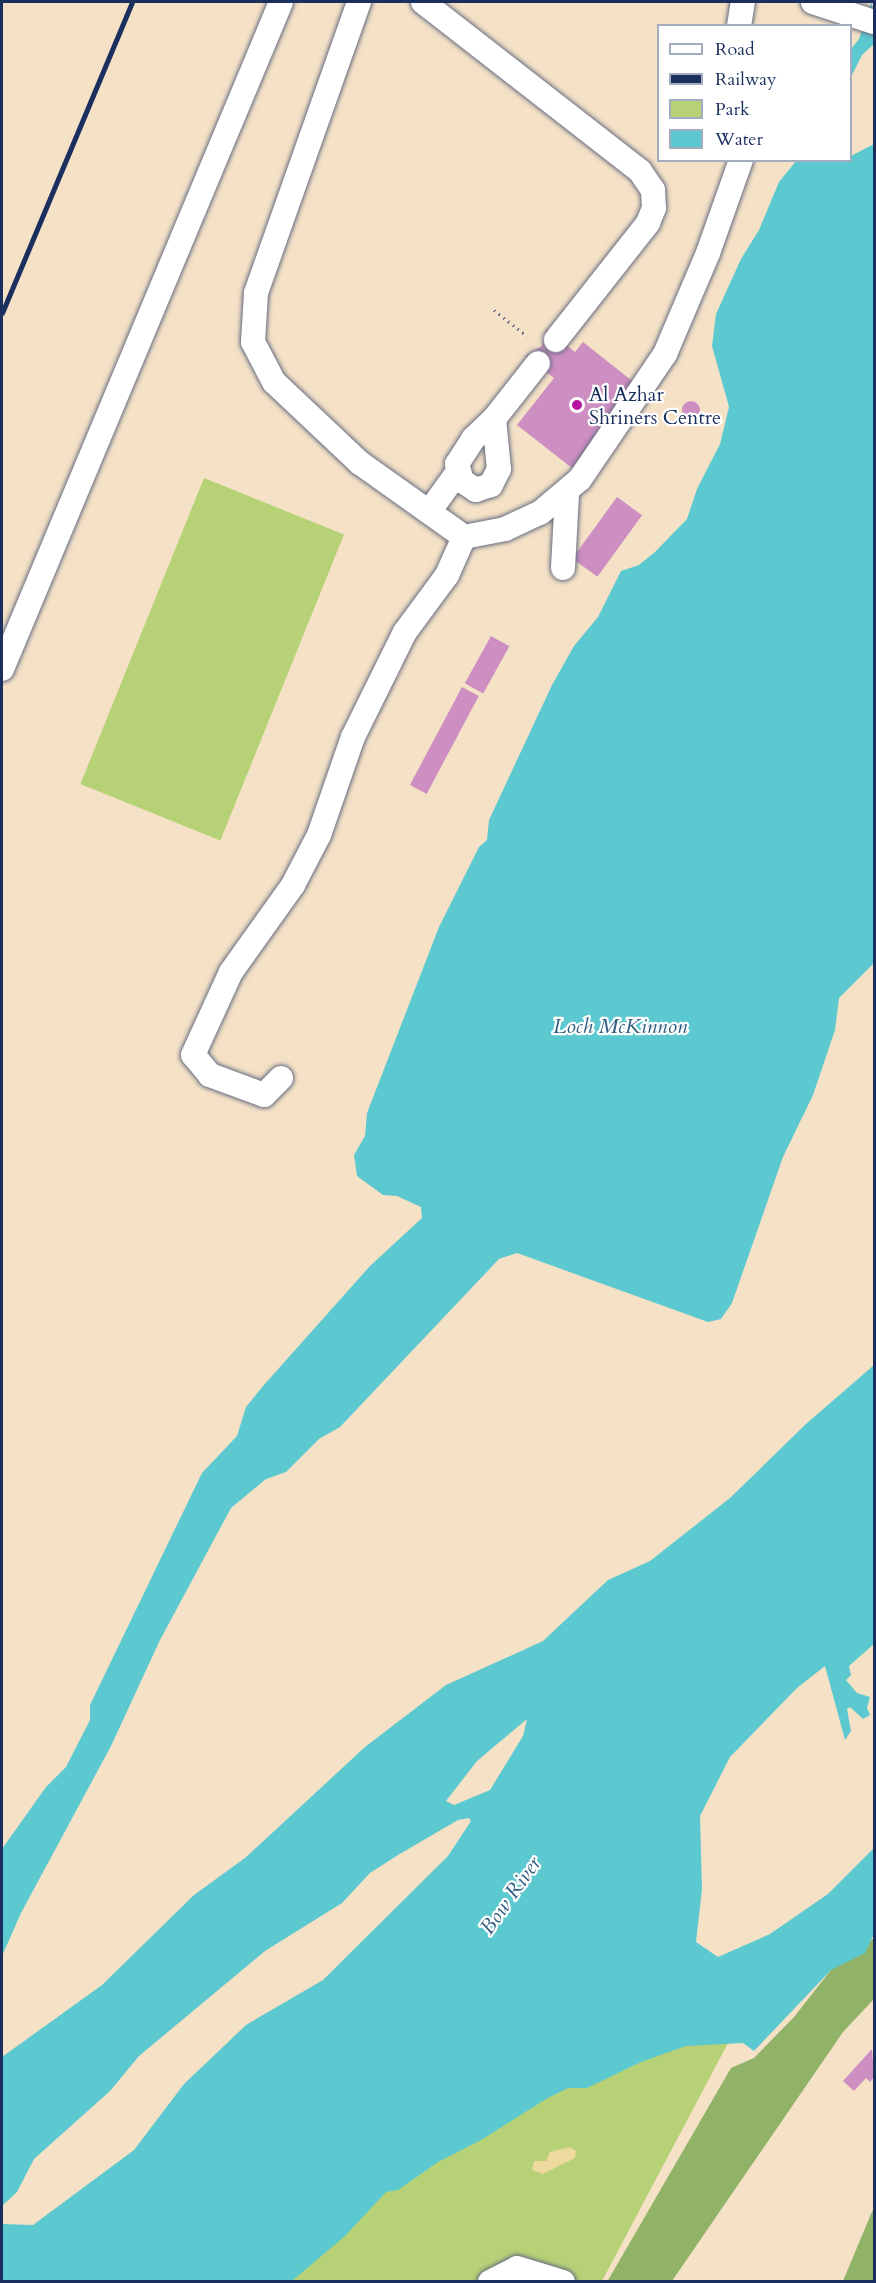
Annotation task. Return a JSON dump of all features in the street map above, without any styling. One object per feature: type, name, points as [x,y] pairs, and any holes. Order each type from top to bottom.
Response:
[{"type":"street","points":[[2,669],[281,2]]},
{"type":"street","points":[[359,2],[256,293],[253,342],[274,382],[360,463],[464,537],[506,529],[540,513],[567,493],[665,354],[708,253],[740,162]]},
{"type":"street","points":[[423,2],[640,171],[653,190],[654,208],[648,223],[556,340]]},
{"type":"street","points":[[739,24],[743,2]]},
{"type":"street","points":[[813,2],[874,22]]},
{"type":"street","points":[[429,512],[457,472],[466,447],[494,419],[538,363]]},
{"type":"street","points":[[457,472],[468,487],[476,490],[484,490],[496,478],[500,459],[494,419]]},
{"type":"street","points":[[563,568],[567,493]]},
{"type":"street","points":[[281,1078],[264,1095],[210,1075],[193,1055],[231,972],[294,885],[319,835],[353,737],[405,632],[447,575],[464,537]]},
{"type":"street","points":[[490,2282],[517,2268],[563,2282]]},
{"type":"path","points":[[494,310],[527,336]]},
{"type":"green space","points":[[204,478],[344,535],[220,841],[80,784]]},
{"type":"green space","points":[[874,1938],[874,1999],[843,2032],[672,2281],[607,2282],[731,2068],[754,2058],[794,2017],[831,1970]]},
{"type":"green space","points":[[736,2028],[602,2281],[260,2282],[353,2196],[600,2056]]},
{"type":"green space","points":[[874,2208],[874,2281],[843,2281],[871,2214]]},
{"type":"sand","points":[[570,2147],[576,2151],[575,2158],[543,2174],[532,2170],[534,2161],[546,2161],[550,2152]]},
{"type":"water","points":[[872,2],[874,44],[862,55],[852,75],[852,48],[859,39]]},
{"type":"water","name":"Loch McKinnon","points":[[874,144],[874,963],[839,998],[835,1030],[813,1095],[783,1157],[732,1303],[721,1319],[708,1322],[517,1253],[499,1259],[340,1427],[319,1439],[286,1472],[266,1479],[231,1508],[160,1640],[111,1746],[21,1913],[2,1956],[2,1849],[46,1787],[66,1767],[90,1720],[90,1705],[202,1473],[237,1436],[246,1407],[263,1386],[370,1266],[422,1218],[421,1207],[397,1196],[383,1195],[357,1176],[354,1155],[365,1136],[367,1113],[439,927],[479,847],[487,840],[489,820],[552,685],[574,646],[598,617],[621,571],[639,565],[687,519],[697,489],[720,444],[729,407],[712,346],[716,314],[741,259],[759,230],[779,182],[795,162],[852,162],[852,155]]},
{"type":"water","name":"Bow River","points":[[874,1365],[874,1644],[849,1666],[851,1675],[846,1680],[857,1693],[870,1697],[867,1708],[870,1715],[863,1719],[850,1707],[847,1709],[851,1731],[845,1740],[825,1666],[797,1688],[730,1757],[700,1816],[702,1889],[696,1942],[718,1957],[770,1934],[828,1894],[874,1848],[874,1934],[865,1953],[831,1970],[754,2051],[743,2043],[686,2046],[641,2062],[587,2088],[568,2088],[546,2099],[481,2140],[438,2162],[398,2190],[386,2192],[345,2236],[292,2281],[2,2281],[2,2224],[33,2225],[134,2150],[184,2084],[246,2025],[323,1980],[448,1856],[471,1821],[469,1818],[458,1820],[398,1855],[370,1873],[342,1903],[265,1951],[139,2056],[110,2091],[34,2159],[17,2192],[2,2206],[2,2057],[102,1985],[194,1895],[245,1858],[365,1747],[446,1685],[543,1641],[608,1580],[650,1561],[730,1498],[806,1424]],"holes":[[[527,1719],[523,1736],[490,1790],[454,1805],[446,1801],[477,1761]]]},
{"type":"building","name":"Al Azhar Shriners Centre","points":[[546,329],[575,352],[583,342],[636,384],[572,468],[517,425],[554,378],[525,356],[542,346]]},
{"type":"building","points":[[691,401],[697,404],[700,410],[697,416],[691,419],[685,416],[682,410],[685,404]]},
{"type":"building","points":[[617,497],[642,515],[597,577],[572,558]]},
{"type":"building","points":[[491,636],[509,646],[483,693],[465,683]]},
{"type":"building","points":[[462,687],[479,696],[427,794],[410,785]]},
{"type":"building","points":[[872,2049],[874,2077],[870,2082],[866,2078],[854,2091],[843,2081]]},
{"type":"railway","points":[[2,313],[132,2]]},
{"type":"place","name":"Al Azhar Shriners Centre","points":[[577,405]]}]
